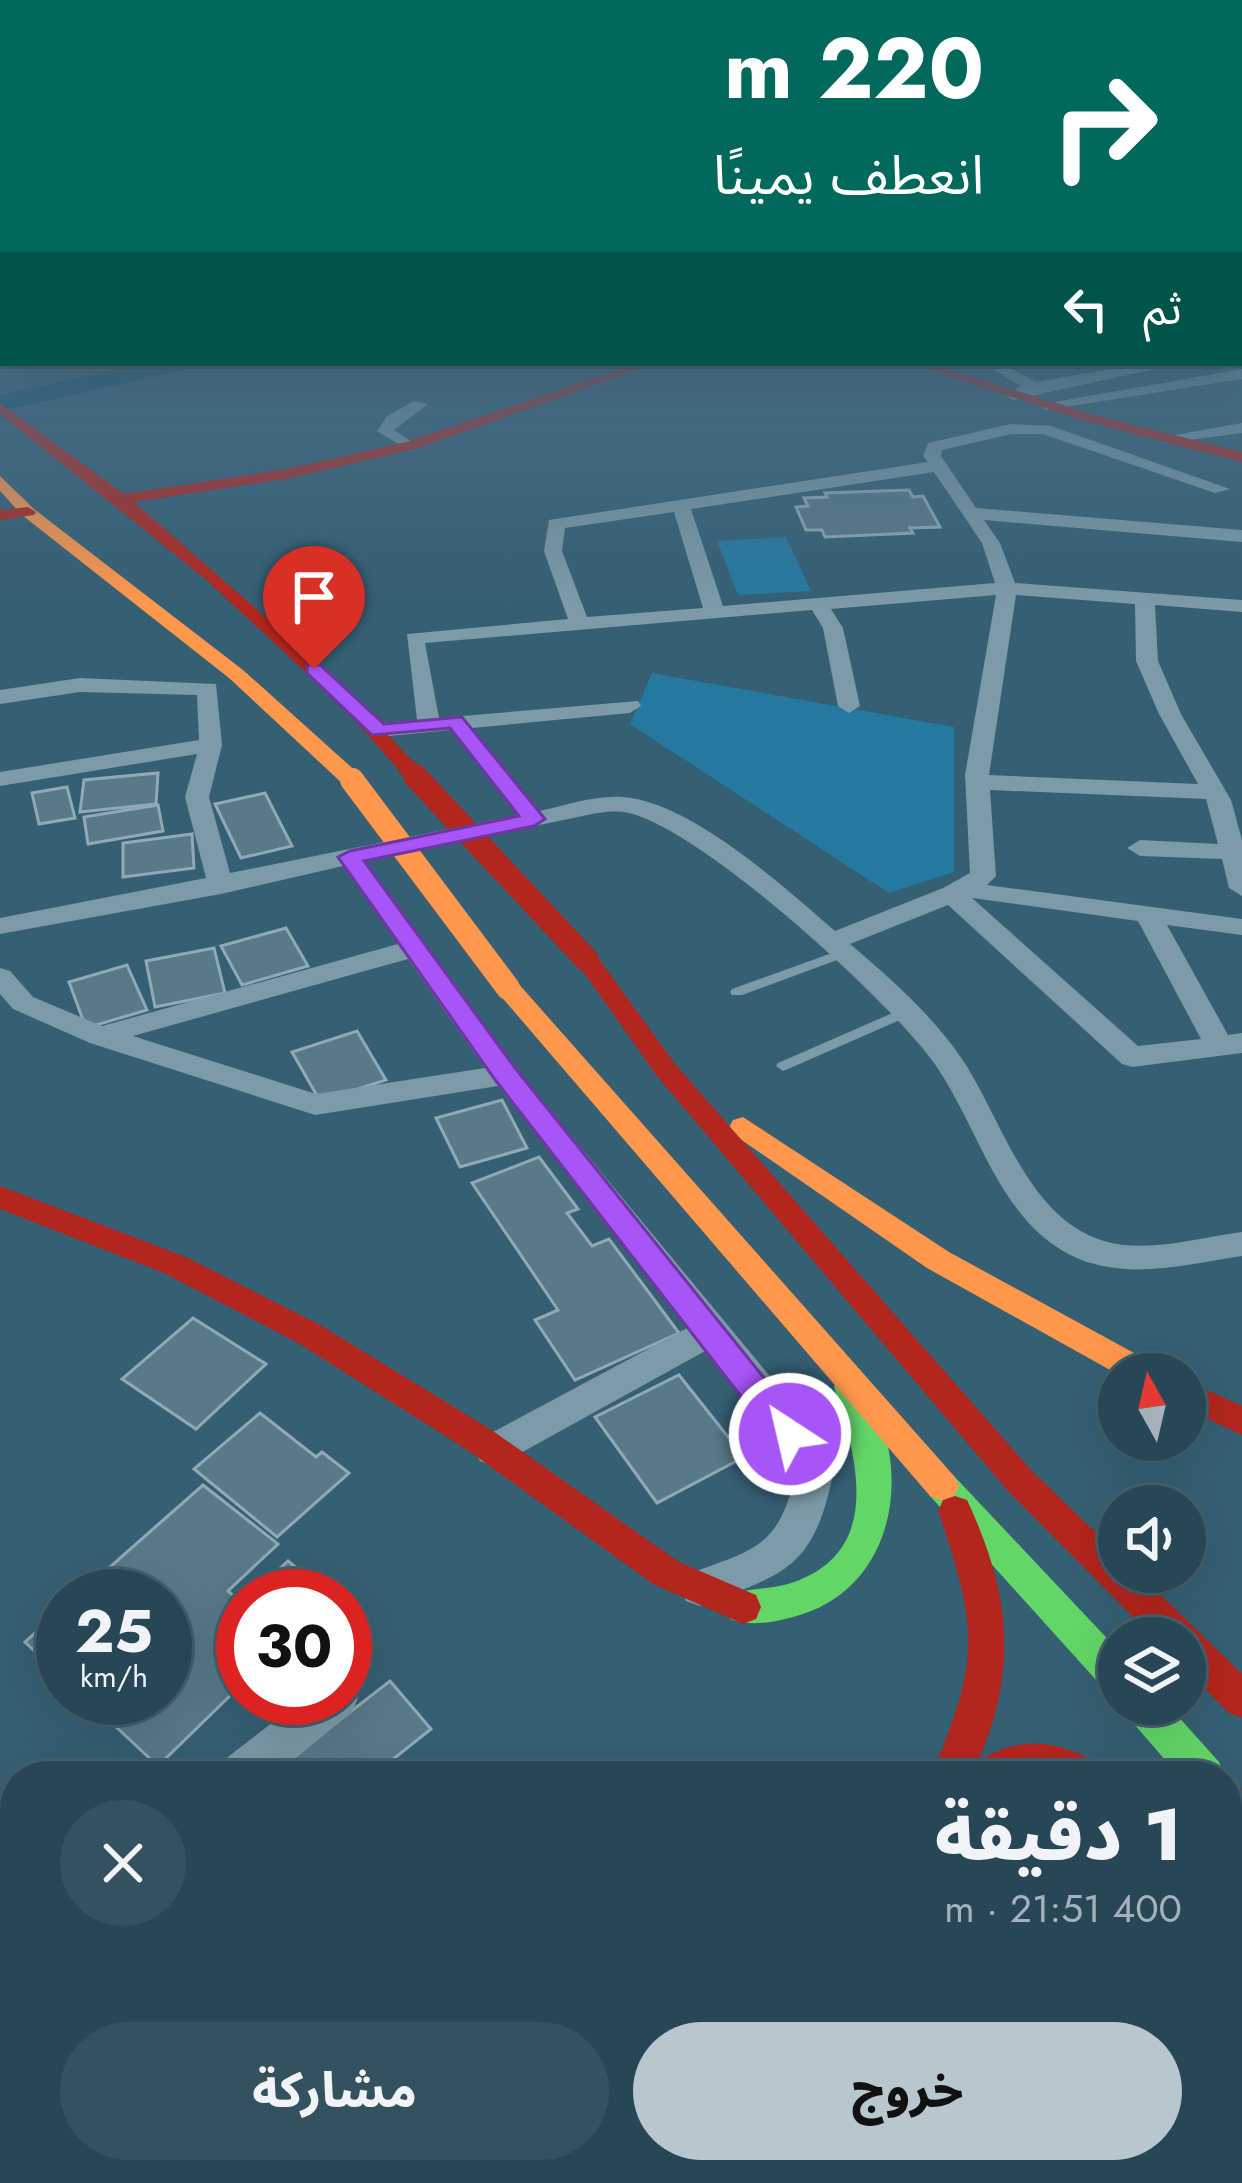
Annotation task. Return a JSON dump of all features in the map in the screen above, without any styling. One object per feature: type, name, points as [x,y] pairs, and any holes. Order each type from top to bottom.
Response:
[{"type":"main road","points":[[0,477],[31,494],[70,484],[128,498],[286,474],[410,446],[535,403]]},
{"type":"main road","points":[[1051,403],[1242,458]]},
{"type":"main road","points":[[0,407],[31,428],[70,484]]},
{"type":"main road","points":[[0,477],[14,513],[86,555],[236,674],[352,780],[508,988],[849,1384],[1098,1655]]},
{"type":"main road","points":[[128,498],[380,730],[406,766],[587,960],[666,1070],[1019,1480],[1158,1617]]},
{"type":"main road","points":[[86,555],[61,519],[77,506],[94,504],[110,506],[182,546]]},
{"type":"main road","points":[[666,1070],[839,1198],[1102,1353]]},
{"type":"main road","points":[[0,1197],[176,1265],[308,1334],[493,1450],[666,1573],[745,1608],[800,1601],[849,1571],[872,1516],[873,1456],[849,1384]]},
{"type":"main road","points":[[1206,1403],[1242,1421]]},
{"type":"main road","points":[[949,1493],[989,1615],[993,1671],[977,1727],[959,1761]]},
{"type":"main road","points":[[1206,1665],[1242,1700]]},
{"type":"main road","points":[[1160,1725],[1192,1761]]},
{"type":"main road","points":[[1010,1761],[1034,1757],[1044,1761]]},
{"type":"street","points":[[410,446],[385,431],[393,419],[420,404]]},
{"type":"street","points":[[971,513],[1242,533],[1230,503],[1106,422]]},
{"type":"street","points":[[1166,438],[1242,428]]},
{"type":"street","points":[[836,947],[983,876],[977,782],[1007,588],[991,543],[932,456],[934,448],[1012,429],[1045,429],[1230,503]]},
{"type":"street","points":[[580,625],[553,550],[556,524],[938,466]]},
{"type":"street","points":[[680,502],[715,614]]},
{"type":"street","points":[[534,819],[442,723],[414,638],[1007,588],[1242,606]]},
{"type":"street","points":[[1145,598],[1147,661],[1170,714],[1214,792],[1242,889]]},
{"type":"street","points":[[819,606],[833,628],[849,706]]},
{"type":"street","points":[[0,698],[80,685],[208,689],[211,745],[197,797],[221,886]]},
{"type":"street","points":[[380,730],[630,706]]},
{"type":"street","points":[[0,779],[211,745]]},
{"type":"street","points":[[977,782],[1214,792]]},
{"type":"street","points":[[0,926],[628,804],[651,812],[740,867],[836,947],[904,1013],[946,1057],[1025,1193],[1062,1234],[1116,1258],[1242,1244]]},
{"type":"street","points":[[1141,848],[1230,852]]},
{"type":"street","points":[[350,857],[505,1075],[765,1397],[814,1471],[806,1520],[778,1557],[700,1588]]},
{"type":"street","points":[[957,891],[1242,927]]},
{"type":"street","points":[[957,891],[1132,1057],[1230,1043],[1147,913]]},
{"type":"street","points":[[100,1036],[416,948]]},
{"type":"street","points":[[0,977],[12,1012],[315,1105],[505,1075]]},
{"type":"street","points":[[493,1450],[712,1331]]},
{"type":"street","points":[[259,1761],[303,1725]]},
{"type":"lane","points":[[737,992],[836,947]]},
{"type":"lane","points":[[783,1066],[904,1013]]},
{"type":"shaded area","points":[[786,537],[811,591],[738,595],[717,541]]},
{"type":"shaded area","points":[[652,673],[954,727],[954,872],[889,893],[630,724]]},
{"type":"building","points":[[909,490],[913,497],[923,496],[940,527],[910,528],[913,533],[825,537],[822,530],[806,530],[796,507],[808,506],[804,498],[827,497],[825,493]]},
{"type":"building","points":[[158,773],[156,804],[80,812],[84,780]]},
{"type":"building","points":[[67,787],[75,818],[39,824],[32,793]]},
{"type":"building","points":[[265,793],[292,846],[241,858],[215,804]]},
{"type":"building","points":[[158,805],[163,831],[88,844],[84,817]]},
{"type":"building","points":[[192,834],[194,868],[123,877],[123,843]]},
{"type":"building","points":[[286,928],[308,966],[242,985],[221,946]]},
{"type":"building","points":[[214,948],[225,993],[155,1007],[146,961]]},
{"type":"building","points":[[127,965],[147,1010],[86,1028],[69,982]]},
{"type":"building","points":[[357,1031],[386,1080],[320,1101],[292,1052]]},
{"type":"building","points":[[502,1100],[527,1148],[460,1167],[436,1118]]},
{"type":"building","points":[[539,1157],[578,1209],[567,1213],[592,1246],[609,1239],[679,1333],[575,1380],[535,1320],[558,1310],[472,1183]]},
{"type":"building","points":[[193,1318],[266,1364],[196,1429],[122,1379]]},
{"type":"building","points":[[679,1375],[744,1457],[657,1503],[595,1417]]},
{"type":"building","points":[[260,1413],[316,1457],[322,1452],[349,1473],[277,1537],[194,1469]]},
{"type":"building","points":[[203,1485],[278,1544],[251,1569],[216,1569],[216,1709],[163,1761],[153,1761],[114,1725],[192,1725],[192,1569],[108,1569]]},
{"type":"building","points":[[36,1632],[36,1652],[25,1642]]},
{"type":"building","points":[[390,1681],[431,1729],[391,1761],[287,1761],[333,1725],[372,1725],[372,1695]]},
{"type":"traffic: fast","points":[[743,1607],[804,1597],[828,1584],[862,1546],[875,1491],[873,1458],[850,1387]]},
{"type":"traffic: fast","points":[[942,1486],[1098,1655]]},
{"type":"traffic: fast","points":[[1160,1725],[1192,1761]]},
{"type":"traffic: slow","points":[[0,481],[28,512],[236,674],[352,780]]},
{"type":"traffic: slow","points":[[352,780],[508,988]]},
{"type":"traffic: slow","points":[[508,988],[942,1486]]},
{"type":"traffic: slow","points":[[743,1127],[938,1260],[1107,1353]]},
{"type":"traffic: jam","points":[[128,498],[286,474],[410,446],[535,403]]},
{"type":"traffic: jam","points":[[1041,403],[1242,457]]},
{"type":"traffic: jam","points":[[0,407],[108,488],[210,575],[345,698],[406,766]]},
{"type":"traffic: jam","points":[[0,515],[28,512]]},
{"type":"traffic: jam","points":[[406,766],[587,960]]},
{"type":"traffic: jam","points":[[587,960],[666,1070],[1019,1480],[1158,1617]]},
{"type":"traffic: jam","points":[[0,1197],[175,1265],[309,1334],[481,1441],[666,1573],[743,1607]]},
{"type":"traffic: jam","points":[[1206,1403],[1242,1421]]},
{"type":"traffic: jam","points":[[955,1511],[979,1584],[989,1644],[980,1704],[958,1761]]},
{"type":"traffic: jam","points":[[1206,1665],[1242,1700]]},
{"type":"traffic: jam","points":[[1025,1761],[1047,1761]]},
{"type":"route","points":[[314,669],[380,730],[455,722],[534,819],[350,857],[505,1075],[790,1434]]}]
